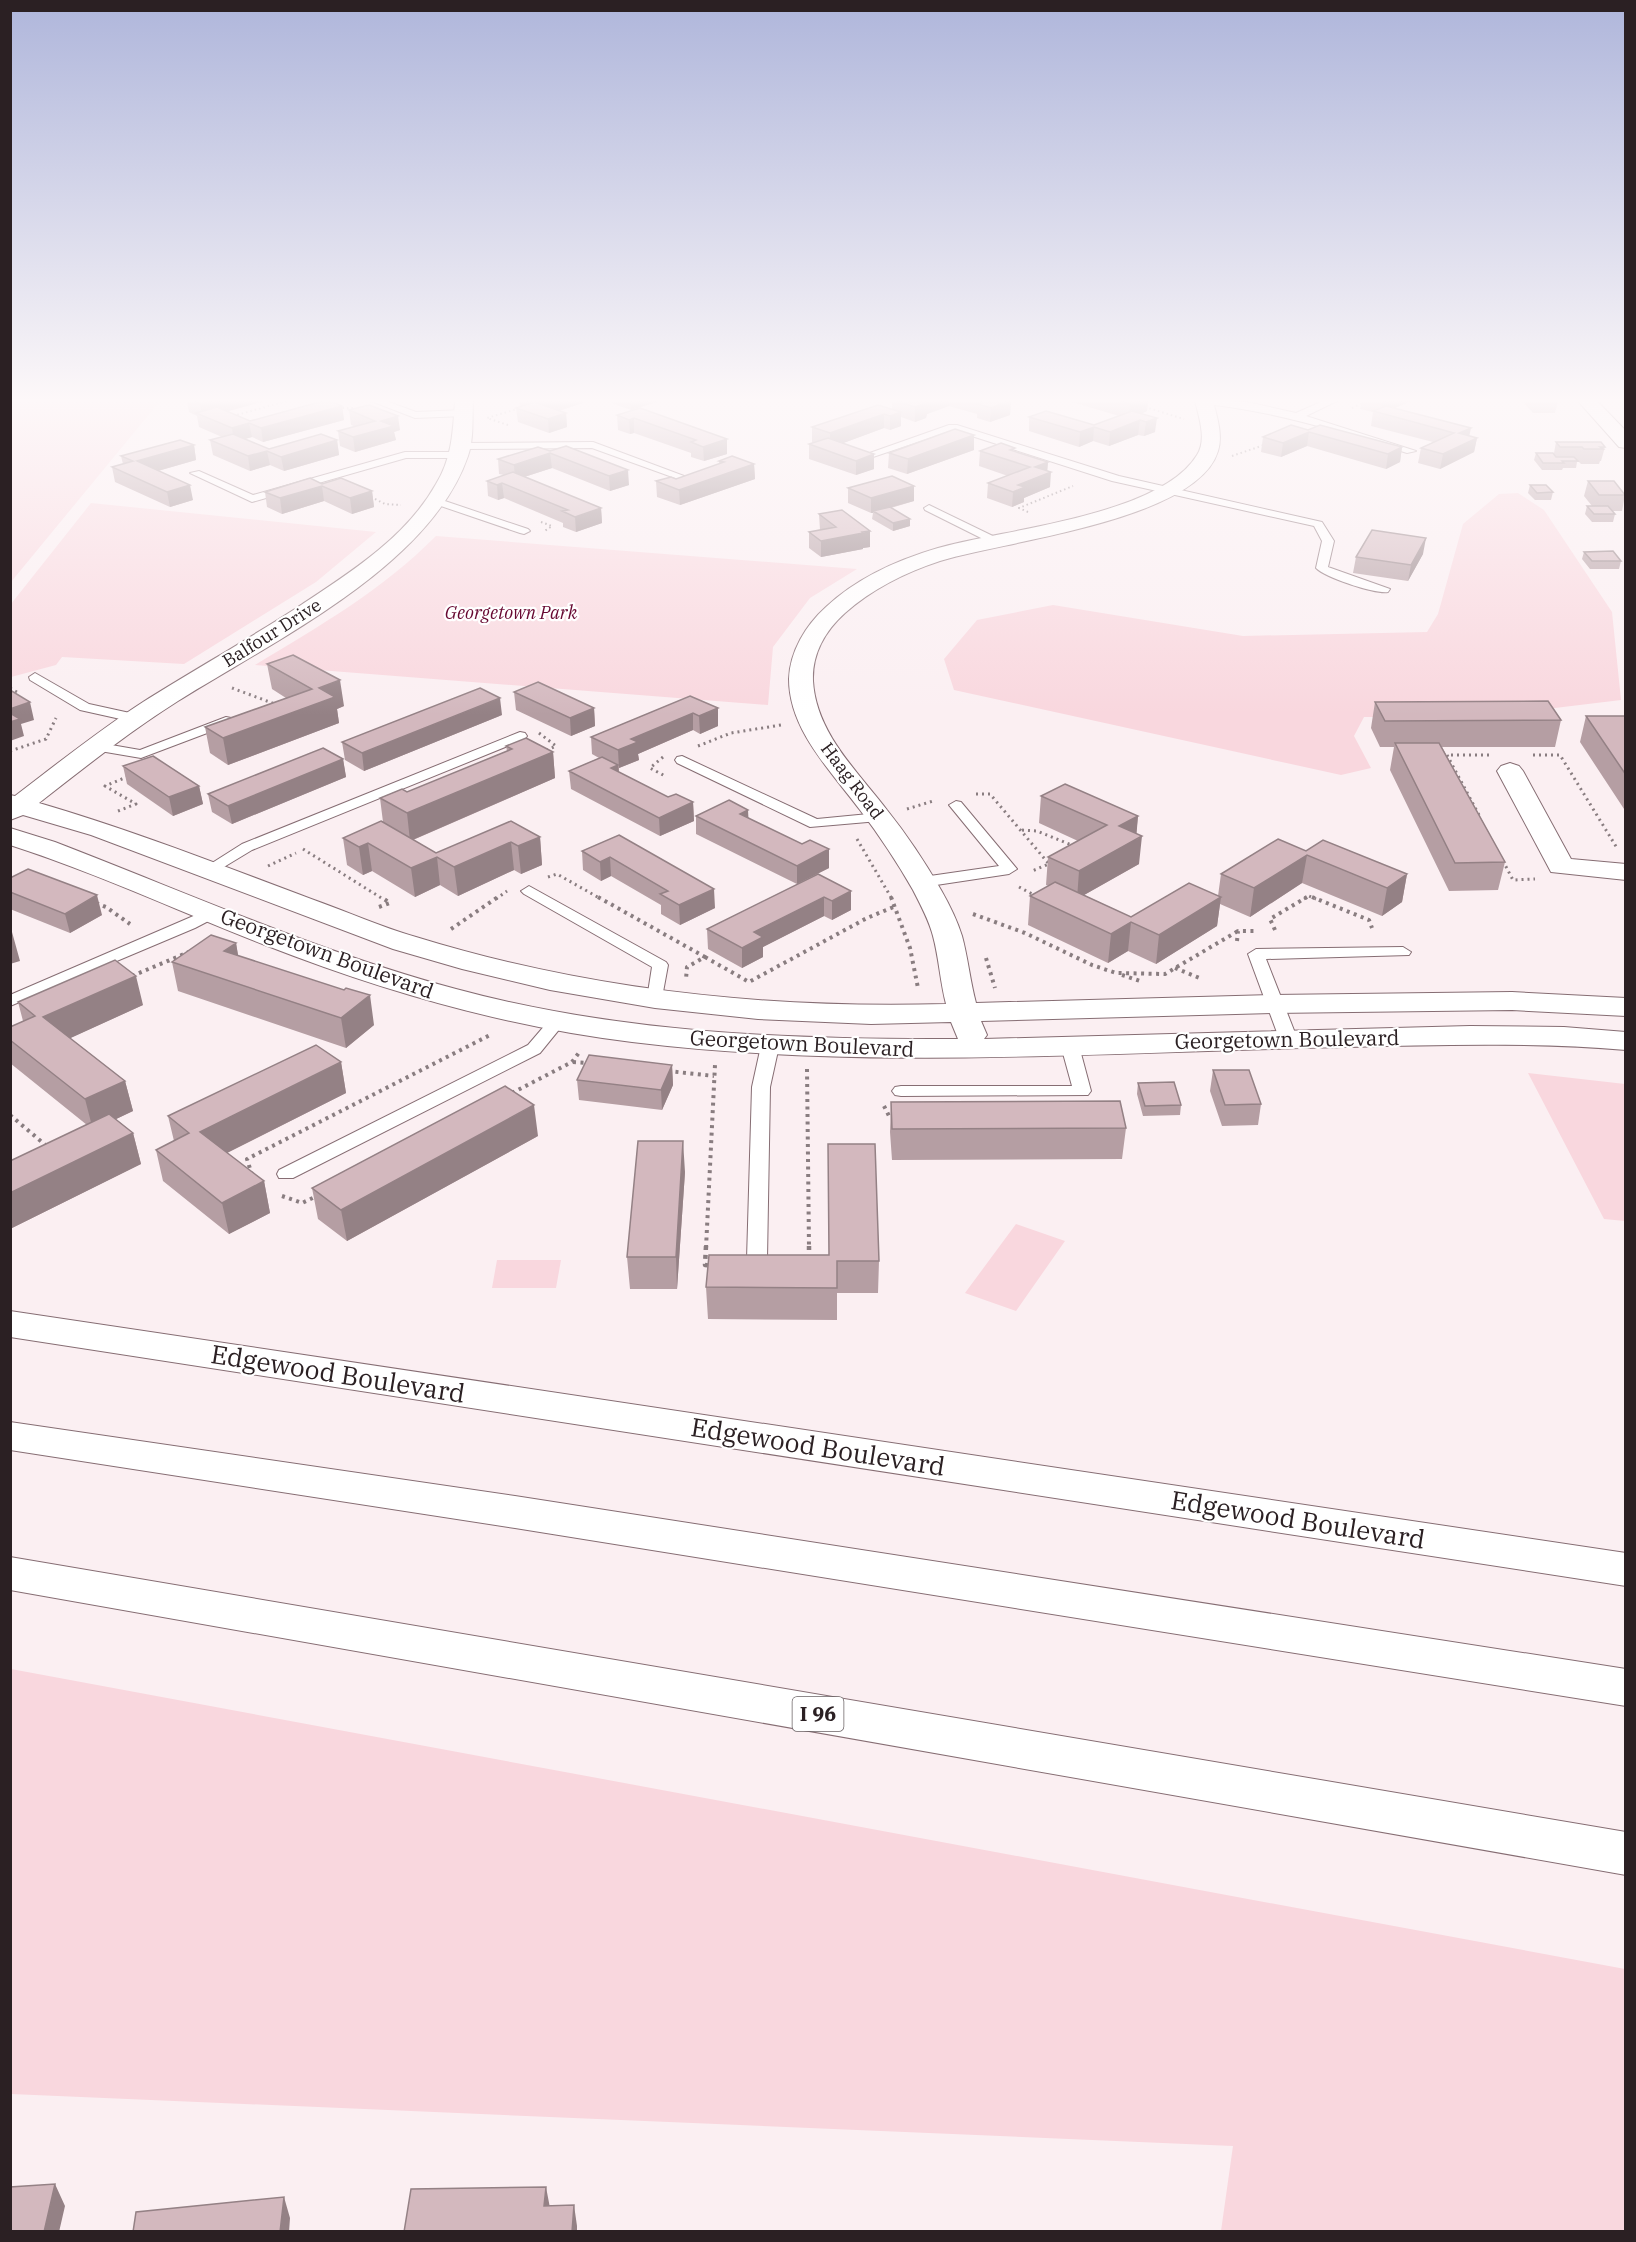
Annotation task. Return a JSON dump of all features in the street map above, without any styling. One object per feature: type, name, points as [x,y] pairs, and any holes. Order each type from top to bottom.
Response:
[{"type":"main road","name":"Balfour Drive","points":[[14,806],[134,718],[342,589],[379,560],[407,534],[432,506]]},
{"type":"main road","name":"Haag Road","points":[[977,1050],[963,1014],[946,931],[923,882],[879,817],[825,748],[810,718],[802,691],[802,665],[808,643],[824,621],[845,600],[875,582],[926,560],[995,541],[1099,518],[1135,506]]},
{"type":"main road","points":[[1510,771],[1561,866],[1626,872]]},
{"type":"main road","name":"Georgetown Boulevard","points":[[14,806],[90,825],[403,943],[550,981],[655,999],[758,1010],[871,1016],[1273,1004],[1512,1001],[1612,1006]]},
{"type":"main road","name":"Georgetown Boulevard","points":[[10,836],[333,961],[400,983],[473,1003],[558,1021],[632,1033],[770,1046],[977,1050],[1288,1038],[1502,1036],[1619,1040]]},
{"type":"main road","points":[[1612,1006],[1619,1040]]},
{"type":"main road","name":"Edgewood Boulevard","points":[[10,1324],[1626,1570]]},
{"type":"main road","points":[[14,1442],[527,1514],[1626,1689]]},
{"type":"main road","name":"I 96","points":[[10,1573],[1626,1854]]},
{"type":"lane","points":[[450,506],[524,531]]},
{"type":"lane","points":[[1233,506],[1317,524],[1328,541],[1322,568],[1338,576],[1384,589]]},
{"type":"lane","points":[[929,508],[995,541]]},
{"type":"lane","points":[[35,677],[85,706],[134,718]]},
{"type":"lane","points":[[94,746],[141,754],[237,717]]},
{"type":"lane","points":[[209,870],[247,847],[520,736]]},
{"type":"lane","points":[[682,760],[815,825],[879,817]]},
{"type":"lane","points":[[923,882],[1009,869],[956,805]]},
{"type":"lane","points":[[529,891],[660,965],[655,999]]},
{"type":"lane","points":[[10,1001],[189,925],[212,913]]},
{"type":"lane","points":[[1288,1038],[1273,1004],[1256,954],[1403,952]]},
{"type":"lane","points":[[286,1174],[534,1049],[558,1021]]},
{"type":"lane","points":[[758,1259],[761,1087],[770,1046]]},
{"type":"lane","points":[[901,1091],[1082,1090],[1070,1046]]},
{"type":"path","points":[[398,514],[405,506]]},
{"type":"path","points":[[1026,506],[1020,508],[1036,515]]},
{"type":"path","points":[[778,715],[785,733]]},
{"type":"path","points":[[10,751],[46,739],[57,718]]},
{"type":"path","points":[[108,814],[136,804],[105,786],[134,774]]},
{"type":"path","points":[[900,801],[913,817]]},
{"type":"path","points":[[845,822],[871,858],[896,906],[914,960],[919,998]]},
{"type":"path","points":[[1021,830],[1037,831],[1077,848]]},
{"type":"path","points":[[303,849],[390,903],[370,911]]},
{"type":"path","points":[[1049,864],[1060,868]]},
{"type":"path","points":[[954,877],[976,924]]},
{"type":"path","points":[[1010,883],[1040,898]]},
{"type":"path","points":[[1275,930],[1270,919],[1309,896],[1369,920],[1372,928]]},
{"type":"path","points":[[87,900],[106,907],[130,924]]},
{"type":"path","points":[[705,957],[749,982],[867,918],[896,906]]},
{"type":"path","points":[[973,914],[1024,933],[1092,965],[1116,973],[1165,974],[1238,931]]},
{"type":"path","points":[[126,979],[189,952]]},
{"type":"path","points":[[985,955],[997,995]]},
{"type":"path","points":[[1175,968],[1210,982]]},
{"type":"path","points":[[572,1062],[596,1064]]},
{"type":"path","points":[[667,1071],[714,1076]]},
{"type":"path","points":[[10,1115],[51,1149]]},
{"type":"green space","points":[[11,506],[74,506],[11,582]]},
{"type":"green space","points":[[89,506],[117,506],[376,532],[316,582],[184,664],[62,657],[56,665],[11,677],[11,604]]},
{"type":"green space","points":[[1485,506],[1537,506],[1544,510],[1612,612],[1621,700],[1482,717],[1364,717],[1354,736],[1371,768],[1341,775],[954,690],[944,659],[977,620],[1053,605],[1243,636],[1427,632],[1438,614],[1463,524]]},
{"type":"green space","name":"Georgetown Park","points":[[436,536],[857,569],[810,598],[773,647],[768,705],[255,665],[327,621],[372,590],[394,574]]},
{"type":"green space","points":[[1528,1073],[1625,1084],[1625,1221],[1604,1219]]},
{"type":"green space","points":[[1016,1224],[1065,1241],[1016,1311],[965,1293]]},
{"type":"green space","points":[[497,1260],[561,1260],[556,1288],[492,1288]]},
{"type":"green space","points":[[11,1669],[1625,1969],[1625,2231],[1221,2231],[1233,2146],[11,2094]]},
{"type":"building","points":[[557,506],[595,506],[601,508],[575,517],[562,511],[568,510]]},
{"type":"building","points":[[1587,506],[1608,506],[1615,514],[1594,514]]},
{"type":"building","points":[[890,507],[910,519],[893,523],[873,511]]},
{"type":"building","points":[[842,510],[870,531],[821,541],[809,532],[836,527],[819,514]]},
{"type":"building","points":[[1372,530],[1426,538],[1411,565],[1356,557]]},
{"type":"building","points":[[1613,551],[1621,561],[1592,561],[1584,552]]},
{"type":"building","points":[[293,655],[340,680],[319,688],[335,697],[223,738],[205,727],[312,689],[267,664]]},
{"type":"building","points":[[538,682],[594,708],[570,718],[514,692]]},
{"type":"building","points":[[480,688],[500,698],[362,753],[342,742]]},
{"type":"building","points":[[10,690],[30,702],[10,709]]},
{"type":"building","points":[[690,696],[718,708],[699,716],[693,713],[631,739],[638,742],[618,750],[591,737]]},
{"type":"building","points":[[1548,701],[1561,720],[1385,721],[1375,702]]},
{"type":"building","points":[[10,713],[20,719],[10,722]]},
{"type":"building","points":[[1586,716],[1626,716],[1626,775]]},
{"type":"building","points":[[526,738],[553,752],[407,813],[380,798],[402,789],[407,792],[512,749],[506,746]]},
{"type":"building","points":[[1395,743],[1439,743],[1505,862],[1455,863]]},
{"type":"building","points":[[323,748],[343,759],[228,806],[208,794]]},
{"type":"building","points":[[153,756],[199,786],[169,797],[123,766]]},
{"type":"building","points":[[602,757],[618,765],[611,768],[668,797],[676,794],[693,802],[659,818],[569,771]]},
{"type":"building","points":[[1065,784],[1138,816],[1119,826],[1142,836],[1079,871],[1048,857],[1107,825],[1041,796]]},
{"type":"building","points":[[729,800],[748,810],[740,814],[802,844],[810,840],[829,849],[797,866],[696,816]]},
{"type":"building","points":[[381,821],[436,853],[511,821],[540,837],[518,846],[511,842],[454,867],[437,857],[411,868],[368,843],[359,847],[343,838]]},
{"type":"building","points":[[619,835],[714,889],[679,905],[660,894],[668,891],[610,857],[600,862],[582,851]]},
{"type":"building","points":[[1278,839],[1306,851],[1323,840],[1407,874],[1387,888],[1307,855],[1254,888],[1221,874]]},
{"type":"building","points":[[28,869],[97,895],[65,914],[10,892],[10,878]]},
{"type":"building","points":[[818,874],[851,891],[832,901],[824,897],[754,932],[763,937],[742,948],[707,929]]},
{"type":"building","points":[[1055,882],[1131,917],[1189,883],[1221,897],[1159,935],[1131,922],[1111,934],[1030,896]]},
{"type":"building","points":[[211,935],[236,943],[224,951],[344,990],[346,988],[370,995],[341,1018],[172,962]]},
{"type":"building","points":[[115,960],[136,976],[43,1017],[125,1081],[85,1099],[10,1040],[10,1027],[35,1016],[18,1002]]},
{"type":"building","points":[[316,1045],[341,1062],[200,1132],[264,1181],[222,1203],[156,1150],[189,1133],[168,1116]]},
{"type":"building","points":[[589,1055],[672,1065],[661,1090],[577,1080]]},
{"type":"building","points":[[1213,1070],[1249,1070],[1261,1104],[1225,1105]]},
{"type":"building","points":[[1174,1082],[1181,1105],[1145,1106],[1138,1083]]},
{"type":"building","points":[[505,1086],[534,1105],[341,1210],[312,1188]]},
{"type":"building","points":[[1120,1101],[1126,1128],[892,1129],[891,1102]]},
{"type":"building","points":[[109,1114],[133,1133],[10,1193],[10,1161]]},
{"type":"building","points":[[638,1141],[683,1141],[676,1257],[627,1257]]},
{"type":"building","points":[[828,1144],[875,1144],[879,1261],[837,1261],[837,1288],[706,1287],[709,1255],[829,1255]]},
{"type":"building","points":[[55,2184],[44,2232],[10,2232],[10,2187]]},
{"type":"building","points":[[546,2187],[544,2206],[574,2205],[572,2232],[404,2232],[411,2189]]},
{"type":"building","points":[[284,2197],[280,2232],[133,2232],[136,2212]]}]
